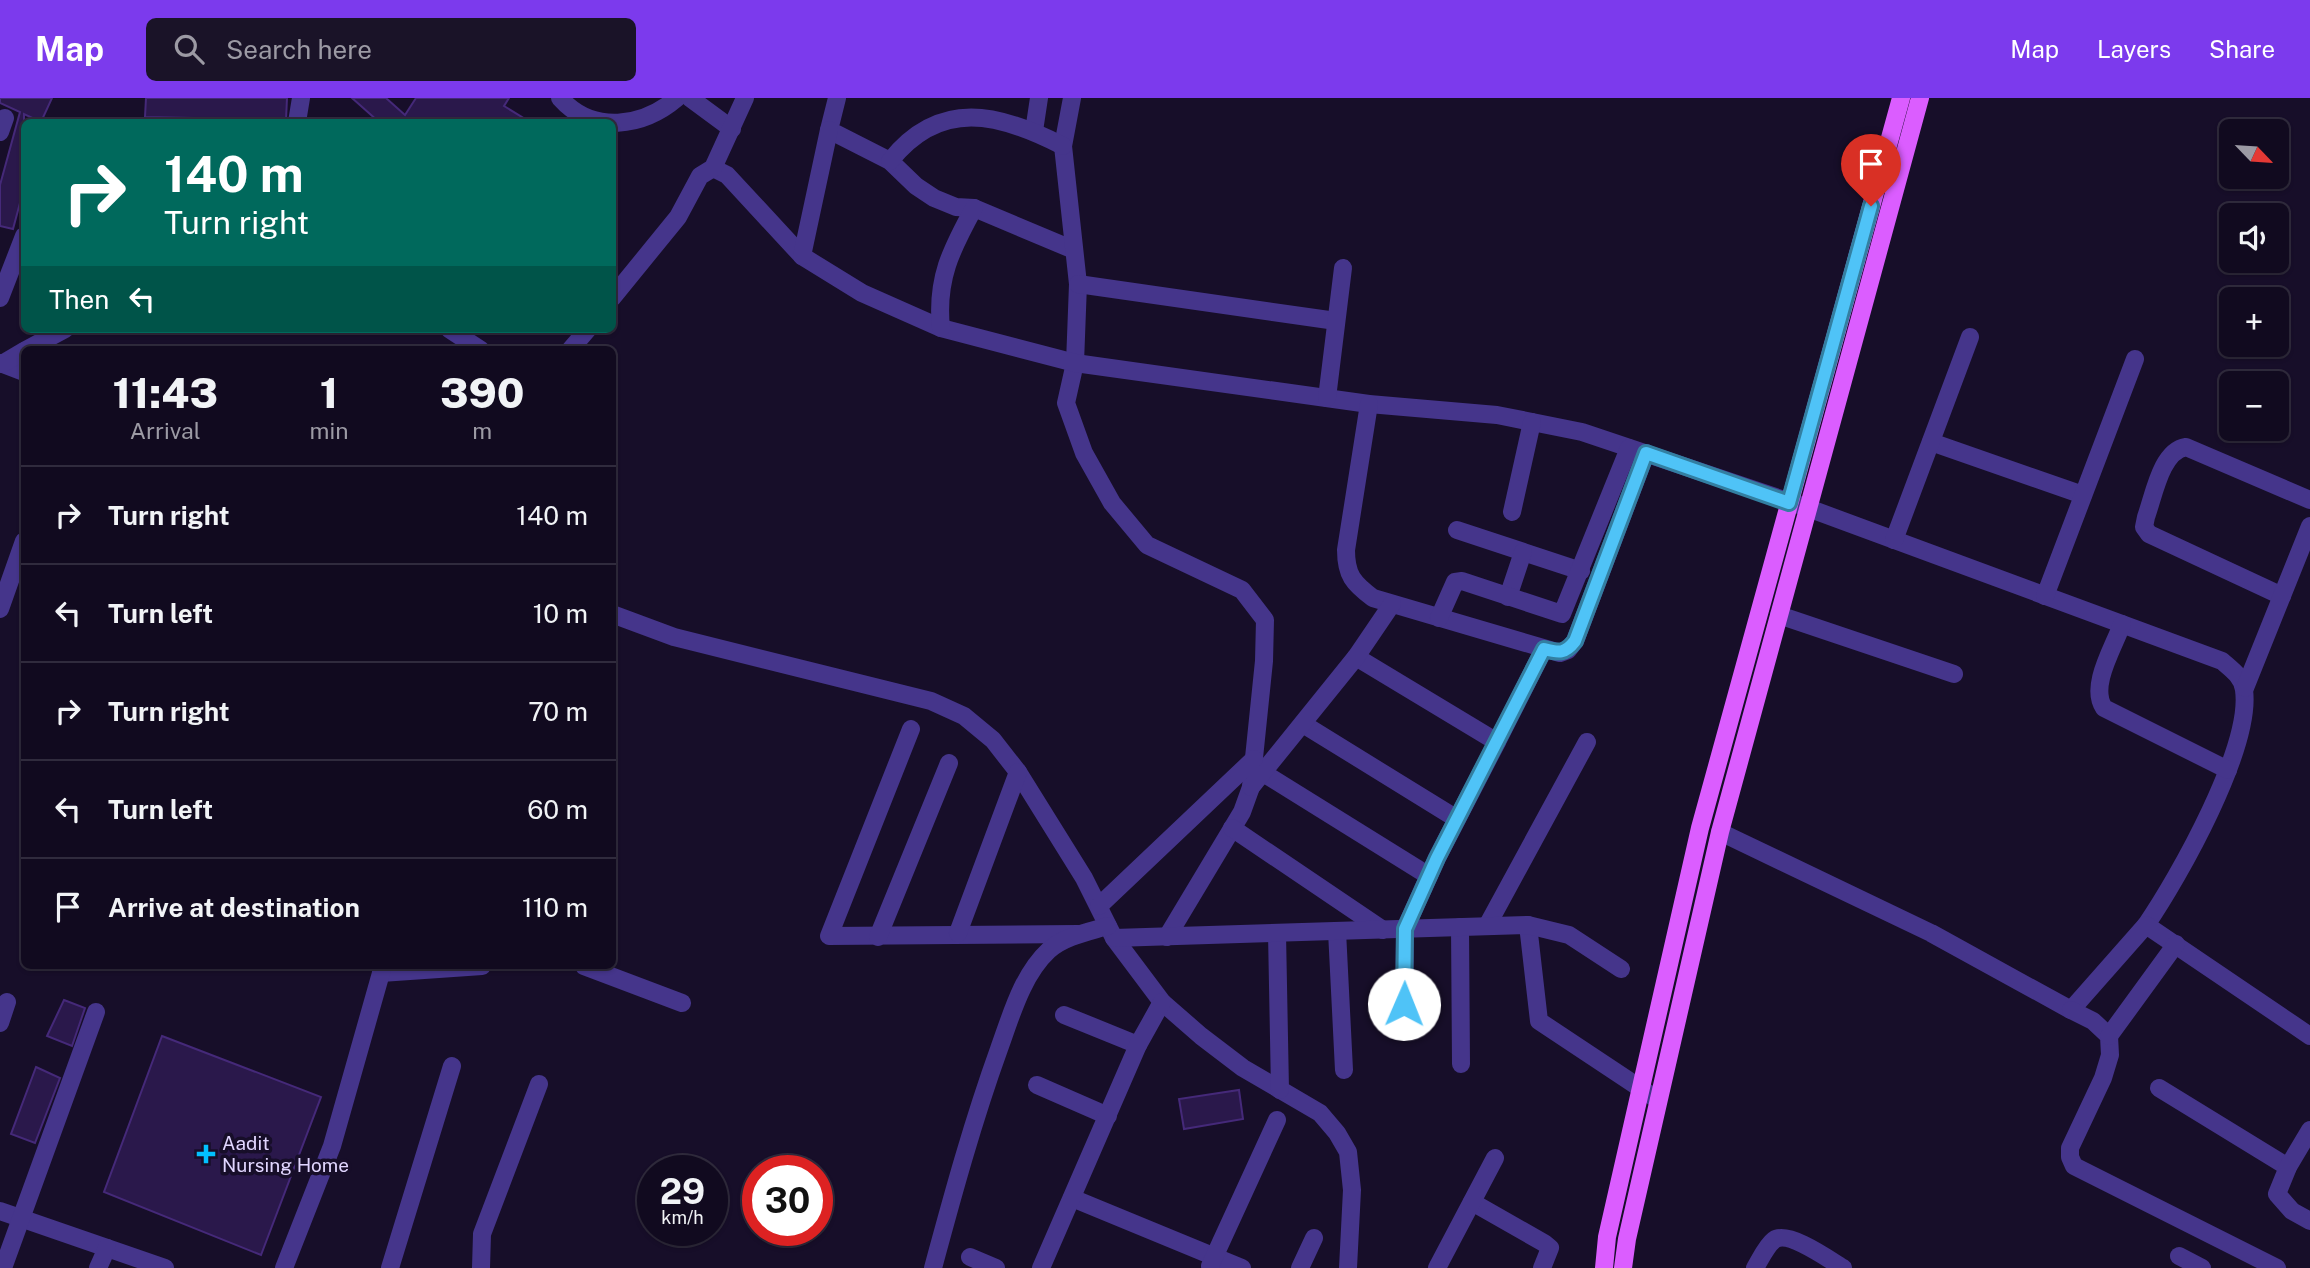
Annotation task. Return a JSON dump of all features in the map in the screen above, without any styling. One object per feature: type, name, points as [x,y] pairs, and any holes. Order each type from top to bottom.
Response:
[{"type":"main road","points":[[1604,1268],[1607,1237],[1700,828],[1901,98]]},
{"type":"main road","points":[[1623,1268],[1627,1239],[1720,832],[1920,98]]},
{"type":"street","points":[[298,119],[301,98]]},
{"type":"street","points":[[560,98],[579,114],[598,119]]},
{"type":"street","points":[[616,123],[649,118],[677,98]]},
{"type":"street","points":[[690,98],[732,129]]},
{"type":"street","points":[[616,290],[678,217],[700,176],[713,168],[746,98]]},
{"type":"street","points":[[802,256],[837,98]]},
{"type":"street","points":[[1034,131],[1040,98]]},
{"type":"street","points":[[1072,98],[1063,146],[1078,284],[1074,363],[1066,403],[1084,453],[1112,503],[1147,545],[1242,590],[1265,620],[1259,766],[1232,828],[1167,937]]},
{"type":"street","points":[[890,160],[914,133],[934,121],[964,116],[1034,131],[1063,146]]},
{"type":"street","points":[[829,130],[890,160],[915,186],[934,198],[956,207],[974,208],[1074,250]]},
{"type":"street","points":[[713,168],[727,175],[802,256],[862,293],[941,328],[1074,363],[1369,404],[1497,415],[1581,432],[1808,508],[2222,661],[2237,675],[2245,688]]},
{"type":"street","points":[[941,328],[939,301],[945,265],[974,208]]},
{"type":"street","points":[[0,298],[21,244]]},
{"type":"street","points":[[1327,398],[1343,268]]},
{"type":"street","points":[[1078,284],[1336,321]]},
{"type":"street","points":[[34,346],[58,333]]},
{"type":"street","points":[[455,333],[475,346]]},
{"type":"street","points":[[1894,540],[1970,337]]},
{"type":"street","points":[[1,363],[21,353]]},
{"type":"street","points":[[2045,596],[2135,359]]},
{"type":"street","points":[[1,363],[21,371]]},
{"type":"street","points":[[1369,404],[1346,550],[1346,568],[1352,583],[1373,598],[1560,653],[1568,650],[1575,641],[1637,450]]},
{"type":"street","points":[[1512,512],[1532,422]]},
{"type":"street","points":[[1931,442],[2083,495]]},
{"type":"street","points":[[2282,596],[2150,534],[2144,527],[2146,517],[2169,457],[2176,449],[2186,447],[2310,500]]},
{"type":"street","points":[[1439,618],[1455,582],[1462,581],[1562,614],[1637,450]]},
{"type":"street","points":[[2071,1010],[2146,925],[2175,884],[2228,770],[2242,718],[2245,688],[2310,526]]},
{"type":"street","points":[[1457,530],[1581,571]]},
{"type":"street","points":[[0,609],[21,550]]},
{"type":"street","points":[[1508,597],[1523,552]]},
{"type":"street","points":[[1099,906],[1304,724],[1356,657],[1392,604]]},
{"type":"street","points":[[616,615],[674,637],[931,701],[964,716],[993,740],[1018,772],[1071,855],[1111,932],[1162,1002],[1200,1036],[1320,1114],[1348,1152],[1352,1190],[1348,1268]]},
{"type":"street","points":[[1779,615],[1954,674]]},
{"type":"street","points":[[2122,624],[2099,687],[2099,700],[2104,708],[2228,770]]},
{"type":"street","points":[[1404,1029],[1405,929],[1457,819],[1544,649]]},
{"type":"street","points":[[1356,657],[1497,742]]},
{"type":"street","points":[[1304,724],[1457,819]]},
{"type":"street","points":[[911,729],[829,936],[1111,932],[1167,937],[1528,925],[1569,936],[1622,969]]},
{"type":"street","points":[[1487,926],[1587,742]]},
{"type":"street","points":[[878,937],[949,763]]},
{"type":"street","points":[[1259,766],[1429,876]]},
{"type":"street","points":[[958,933],[1018,772]]},
{"type":"street","points":[[1232,828],[1383,929]]},
{"type":"street","points":[[1720,832],[1931,933],[2092,1021],[2109,1036]]},
{"type":"street","points":[[1528,925],[1539,1021],[1658,1100]]},
{"type":"street","points":[[2146,925],[2310,1036]]},
{"type":"street","points":[[1460,927],[1461,1064]]},
{"type":"street","points":[[1337,931],[1344,1070]]},
{"type":"street","points":[[1277,933],[1280,1090]]},
{"type":"street","points":[[933,1268],[972,1125],[1017,999],[1032,972],[1049,950],[1078,934]]},
{"type":"street","points":[[2176,944],[2109,1036],[2110,1055],[2103,1077],[2070,1148],[2070,1157],[2074,1166],[2277,1268]]},
{"type":"street","points":[[284,1268],[332,1146],[382,969]]},
{"type":"street","points":[[592,969],[681,1003]]},
{"type":"street","points":[[0,1023],[8,1002]]},
{"type":"street","points":[[1041,1268],[1138,1045],[1162,1002]]},
{"type":"street","points":[[3,1268],[96,1012]]},
{"type":"street","points":[[1064,1015],[1138,1045]]},
{"type":"street","points":[[390,1268],[452,1066]]},
{"type":"street","points":[[481,1268],[482,1234],[539,1084]]},
{"type":"street","points":[[1037,1085],[1108,1116]]},
{"type":"street","points":[[2159,1088],[2288,1167]]},
{"type":"street","points":[[1211,1262],[1277,1120]]},
{"type":"street","points":[[2310,1130],[2288,1167],[2277,1194],[2292,1211],[2310,1221]]},
{"type":"street","points":[[1443,1266],[1495,1158]]},
{"type":"street","points":[[1072,1198],[1211,1262],[1242,1268]]},
{"type":"street","points":[[1472,1202],[1550,1248],[1542,1268]]},
{"type":"street","points":[[0,1211],[165,1268]]},
{"type":"street","points":[[1300,1268],[1314,1238]]},
{"type":"street","points":[[1755,1268],[1773,1240],[1783,1238],[1797,1242],[1843,1268]]},
{"type":"street","points":[[98,1268],[107,1248]]},
{"type":"street","points":[[2179,1256],[2202,1268]]},
{"type":"street","points":[[970,1257],[996,1268]]},
{"type":"building","points":[[0,98],[52,98],[42,119],[24,114],[24,119],[21,119],[21,199],[13,229],[0,226],[0,185],[20,112],[0,103]]},
{"type":"building","points":[[146,98],[287,98],[286,119],[145,117]]},
{"type":"building","points":[[352,98],[386,98],[405,115],[416,98],[509,98],[504,106],[525,119],[376,119]]},
{"type":"building","points":[[64,1000],[85,1008],[72,1046],[47,1036]]},
{"type":"building","points":[[162,1036],[321,1097],[261,1255],[104,1192]]},
{"type":"building","points":[[36,1067],[60,1078],[35,1143],[11,1134]]},
{"type":"building","points":[[1239,1090],[1243,1119],[1184,1129],[1179,1099]]},
{"type":"place","name":"Aadit Nursing Home","points":[[206,1154]]},
{"type":"route","points":[[1404,1004],[1405,929],[1437,858],[1544,649],[1560,653],[1568,650],[1575,641],[1646,453],[1789,503],[1871,206]]}]
